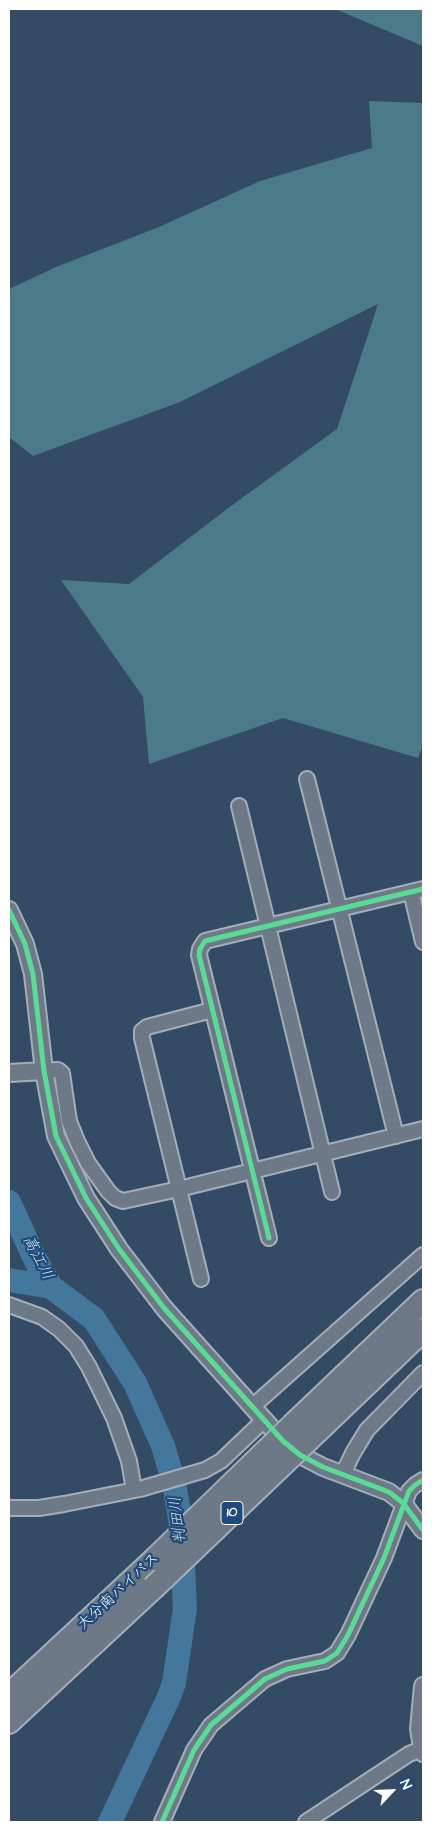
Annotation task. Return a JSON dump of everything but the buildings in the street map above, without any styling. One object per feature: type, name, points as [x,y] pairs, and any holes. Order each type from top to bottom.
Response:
[{"type":"highway","name":"大分南バイパス","points":[[9,1722],[153,1588],[423,1301]]},
{"type":"highway","name":"大分南バイパス","points":[[9,1695],[155,1559],[303,1430],[423,1330]]},
{"type":"street","points":[[307,779],[396,1136]]},
{"type":"street","points":[[239,806],[332,1192]]},
{"type":"street","points":[[268,1238],[198,955],[200,949],[205,941],[417,890],[423,942]]},
{"type":"street","points":[[9,910],[24,944],[33,974],[36,1071],[56,1136],[73,1173],[106,1230],[151,1292],[283,1441],[300,1455],[323,1467],[390,1492],[403,1503],[423,1530]]},
{"type":"street","points":[[201,1279],[142,1038],[142,1031],[147,1027],[212,1010]]},
{"type":"street","points":[[9,1073],[58,1070],[62,1073],[68,1115],[73,1132],[88,1162],[111,1194],[119,1200],[129,1200],[179,1189],[423,1129]]},
{"type":"street","points":[[252,1407],[423,1255]]},
{"type":"street","points":[[9,1305],[42,1317],[60,1329],[76,1346],[89,1367],[114,1418],[137,1490]]},
{"type":"street","points":[[343,1474],[367,1430],[423,1373]]},
{"type":"street","points":[[9,1508],[39,1508],[137,1490],[204,1470],[221,1461],[264,1420]]},
{"type":"street","points":[[162,1822],[194,1750],[212,1724],[265,1679],[288,1669],[325,1661],[337,1653],[348,1636],[384,1558],[408,1491],[415,1484],[423,1480]]},
{"type":"street","points":[[306,1822],[409,1754],[422,1751],[419,1718],[423,1686]]},
{"type":"green space","points":[[335,9],[423,9],[423,46]]},
{"type":"green space","points":[[369,101],[423,103],[423,745],[418,758],[283,718],[149,764],[143,697],[61,580],[129,584],[231,506],[337,429],[378,304],[180,402],[33,456],[9,437],[9,289],[56,267],[159,227],[260,181],[372,148]]},
{"type":"waterway","name":"高江川","points":[[9,1202],[34,1257],[51,1287]]},
{"type":"waterway","name":"判田川","points":[[9,1280],[51,1287],[94,1319],[135,1383],[163,1446],[174,1483],[181,1524],[185,1608],[174,1683],[110,1822]]},
{"type":"cycle path","points":[[269,1238],[199,955],[200,949],[205,941],[423,889]]},
{"type":"cycle path","points":[[9,910],[25,944],[33,974],[44,1071],[56,1136],[86,1198],[119,1249],[164,1308],[283,1441],[300,1455],[323,1467],[389,1492],[403,1503],[423,1530]]},
{"type":"cycle path","points":[[162,1822],[194,1750],[211,1725],[265,1679],[287,1669],[325,1661],[337,1653],[348,1635],[384,1558],[409,1491],[423,1480]]}]
